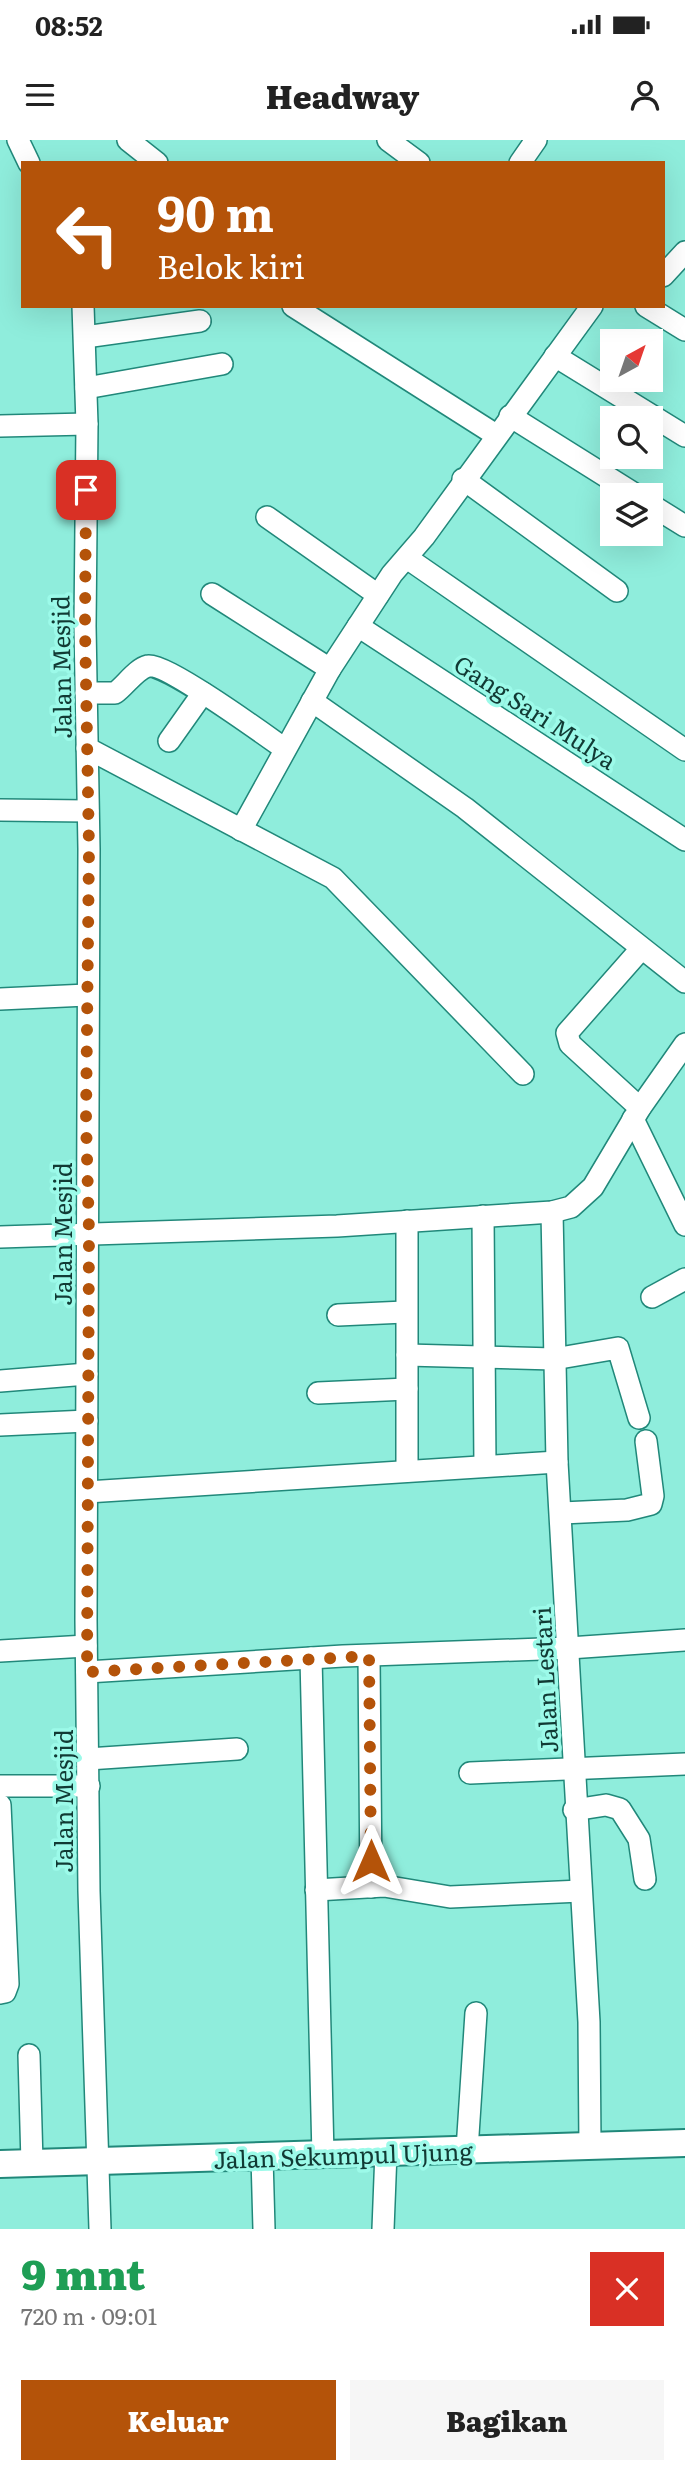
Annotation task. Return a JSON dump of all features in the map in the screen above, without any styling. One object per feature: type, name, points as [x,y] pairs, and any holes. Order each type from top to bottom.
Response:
[{"type":"main road","name":"Jalan Sekumpul Ujung","points":[[0,2164],[685,2143]]},
{"type":"street","points":[[18,140],[28,161]]},
{"type":"street","points":[[128,140],[154,161]]},
{"type":"street","points":[[388,140],[416,161]]},
{"type":"street","points":[[521,161],[536,140]]},
{"type":"street","points":[[665,274],[685,252]]},
{"type":"street","name":"Jalan Mesjid","points":[[83,308],[87,424],[89,1232],[86,1646],[100,2229]]},
{"type":"street","points":[[296,308],[496,435]]},
{"type":"street","points":[[241,830],[330,669],[378,595],[591,308]]},
{"type":"street","points":[[649,308],[685,330]]},
{"type":"street","points":[[85,337],[200,321]]},
{"type":"street","points":[[555,356],[685,436]]},
{"type":"street","points":[[86,388],[222,364]]},
{"type":"street","points":[[510,416],[617,483]]},
{"type":"street","points":[[0,426],[87,424]]},
{"type":"street","points":[[463,479],[617,592]]},
{"type":"street","points":[[663,512],[685,526]]},
{"type":"street","points":[[267,517],[378,595]]},
{"type":"street","points":[[407,558],[685,750]]},
{"type":"street","points":[[212,594],[330,669]]},
{"type":"street","name":"Gang Sari Mulya","points":[[358,626],[685,840]]},
{"type":"street","points":[[86,693],[115,693],[145,666],[155,666],[203,693],[285,749]]},
{"type":"street","points":[[169,741],[203,693]]},
{"type":"street","points":[[312,701],[445,794],[685,982]]},
{"type":"street","points":[[87,748],[333,878],[523,1074]]},
{"type":"street","points":[[0,810],[88,811]]},
{"type":"street","points":[[641,948],[567,1033],[570,1044],[636,1114],[685,1225]]},
{"type":"street","points":[[0,999],[87,995]]},
{"type":"street","points":[[0,1237],[407,1221],[552,1212],[571,1208],[583,1199],[636,1114],[685,1044]]},
{"type":"street","name":"Jalan Lestari","points":[[552,1212],[557,1462],[562,1513],[575,1771],[574,1810],[591,2088],[590,2146]]},
{"type":"street","points":[[483,1216],[485,1466]]},
{"type":"street","points":[[407,1221],[407,1471]]},
{"type":"street","points":[[652,1297],[685,1279]]},
{"type":"street","points":[[338,1315],[405,1312]]},
{"type":"street","points":[[407,1355],[554,1359],[617,1343],[639,1418]]},
{"type":"street","points":[[0,1381],[87,1374]]},
{"type":"street","points":[[318,1393],[407,1389]]},
{"type":"street","points":[[0,1425],[87,1421]]},
{"type":"street","points":[[562,1513],[627,1510],[651,1504],[653,1496],[646,1441]]},
{"type":"street","points":[[87,1492],[557,1462]]},
{"type":"street","points":[[87,1672],[685,1640]]},
{"type":"street","points":[[0,1651],[86,1646]]},
{"type":"street","points":[[369,1656],[371,1887]]},
{"type":"street","points":[[311,1658],[323,2156]]},
{"type":"street","points":[[88,1759],[237,1749]]},
{"type":"street","points":[[470,1773],[575,1771],[685,1764]]},
{"type":"street","points":[[0,1786],[89,1786]]},
{"type":"street","points":[[0,1805],[3,1927],[8,1984],[5,1992],[0,1993]]},
{"type":"street","points":[[574,1810],[606,1805],[621,1809],[639,1839],[645,1879]]},
{"type":"street","points":[[316,1890],[371,1887],[412,1889],[450,1898],[580,1891]]},
{"type":"street","points":[[467,2150],[476,2013]]},
{"type":"street","points":[[29,2055],[32,2163]]},
{"type":"street","points":[[383,2229],[386,2152]]},
{"type":"street","points":[[262,2157],[264,2229]]},
{"type":"route","points":[[86,490],[85,626],[89,849],[86,1119],[89,1232],[87,1672],[369,1656],[371,1861]]}]
